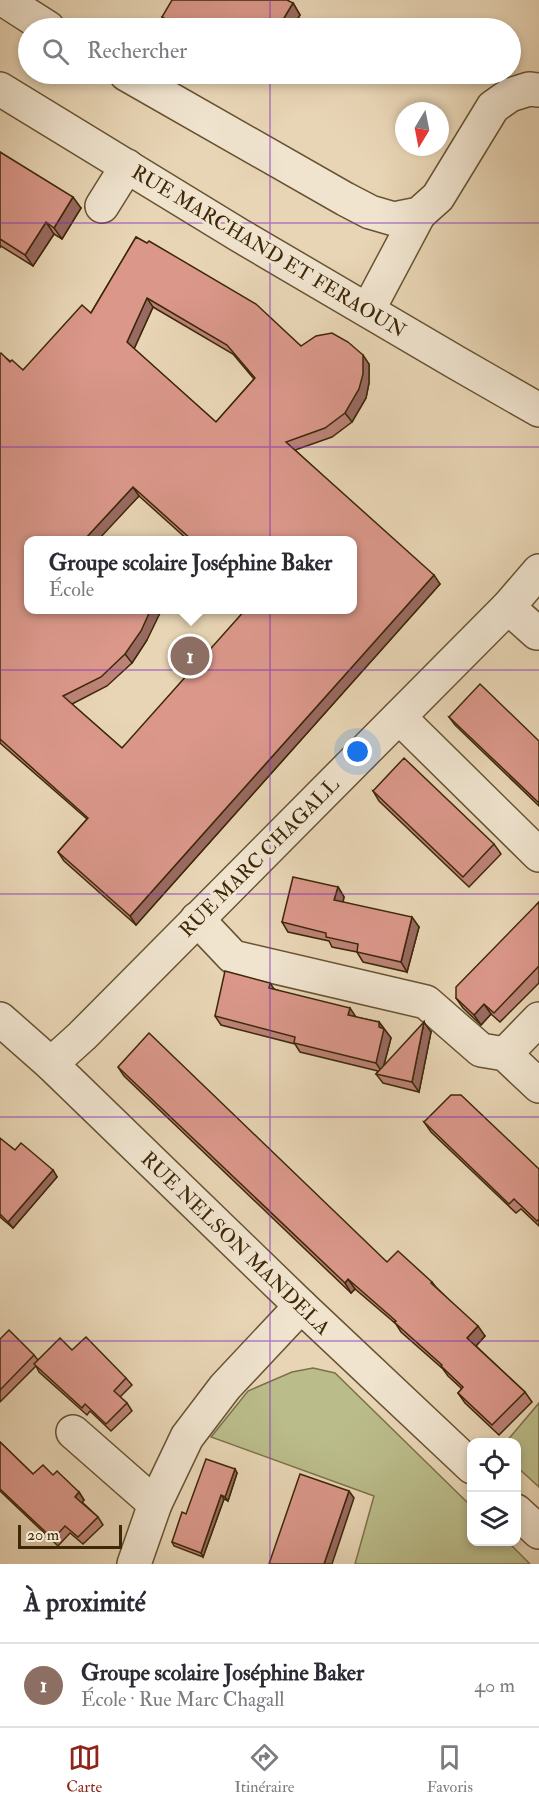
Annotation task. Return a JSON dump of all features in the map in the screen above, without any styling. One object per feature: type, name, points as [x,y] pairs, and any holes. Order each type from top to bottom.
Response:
[{"type":"street","points":[[6,6],[29,18]]},
{"type":"street","points":[[144,84],[370,212],[394,219],[419,214]]},
{"type":"street","name":"RUE MARCHAND ET FERAOUN","points":[[0,89],[239,235],[539,410]]},
{"type":"street","points":[[369,310],[419,214],[438,197],[493,106],[510,95],[529,89],[539,90]]},
{"type":"street","points":[[102,206],[127,166]]},
{"type":"street","name":"RUE MARC CHAGALL","points":[[51,1064],[82,1036],[508,607],[539,571]]},
{"type":"street","points":[[508,607],[537,633]]},
{"type":"street","points":[[399,717],[539,855]]},
{"type":"street","points":[[197,919],[233,957],[426,1002],[481,1050],[505,1054],[539,1086]]},
{"type":"street","name":"RUE NELSON MANDELA","points":[[0,1019],[51,1064],[467,1463]]},
{"type":"street","points":[[505,1054],[539,1019]]},
{"type":"street","points":[[134,1564],[155,1504],[187,1437],[225,1387],[301,1306]]},
{"type":"street","points":[[73,1432],[155,1504]]},
{"type":"street","points":[[521,1516],[539,1532]]},
{"type":"green space","points":[[313,1368],[335,1373],[467,1502],[467,1546],[512,1546],[530,1564],[355,1564],[374,1496],[211,1437],[248,1391],[292,1372]]},
{"type":"green space","points":[[539,1403],[539,1487],[521,1471],[521,1438],[509,1438]]},
{"type":"building","points":[[172,0],[287,0],[293,3],[284,18],[162,17]]},
{"type":"building","points":[[0,152],[73,197],[54,228],[46,222],[25,255],[0,239]]},
{"type":"building","points":[[136,237],[147,243],[149,241],[256,304],[301,346],[316,336],[332,333],[348,342],[363,355],[363,374],[359,389],[345,413],[325,428],[286,442],[434,575],[130,916],[58,852],[88,818],[0,739],[0,354],[10,362],[12,360],[23,370],[82,305],[91,313]],"holes":[[[147,298],[227,345],[255,378],[216,422],[127,342]],[[133,487],[188,536],[357,536],[357,614],[242,614],[122,748],[63,696],[101,677],[125,654],[141,631],[149,614],[24,614],[24,536],[88,536]]]},
{"type":"building","points":[[480,684],[539,741],[539,803],[449,717]]},
{"type":"building","points":[[404,758],[494,844],[463,877],[373,791]]},
{"type":"building","points":[[293,877],[338,887],[334,900],[412,917],[401,962],[357,952],[358,944],[326,937],[326,933],[282,922]]},
{"type":"building","points":[[539,902],[539,966],[494,1013],[484,1004],[474,1015],[456,998],[456,987]]},
{"type":"building","points":[[225,971],[270,983],[269,988],[350,1008],[348,1015],[379,1022],[379,1027],[384,1029],[376,1063],[294,1043],[295,1037],[215,1016]]},
{"type":"building","points":[[424,1022],[412,1082],[376,1074]]},
{"type":"building","points":[[149,1033],[387,1262],[398,1251],[478,1326],[467,1338],[525,1392],[492,1425],[458,1393],[463,1387],[442,1365],[348,1279],[345,1283],[118,1067]]},
{"type":"building","points":[[451,1095],[461,1095],[539,1169],[539,1219],[537,1221],[514,1199],[509,1204],[424,1122]]},
{"type":"building","points":[[0,1138],[15,1150],[21,1143],[53,1170],[8,1222],[0,1214]]},
{"type":"building","points":[[9,1330],[34,1355],[0,1390],[0,1339]]},
{"type":"building","points":[[86,1337],[126,1378],[114,1391],[127,1403],[106,1424],[85,1404],[82,1408],[34,1364],[60,1338],[72,1350]]},
{"type":"building","points":[[0,1442],[33,1474],[43,1465],[53,1475],[57,1471],[79,1492],[75,1497],[98,1517],[78,1537],[65,1526],[53,1539],[0,1489]]},
{"type":"building","points":[[206,1459],[235,1469],[225,1497],[221,1495],[201,1553],[172,1542],[182,1512],[186,1514]]},
{"type":"building","points":[[300,1474],[349,1491],[324,1564],[269,1564]]},
{"type":"place","name":"Groupe scolaire Joséphine Baker","points":[[190,656]]}]
